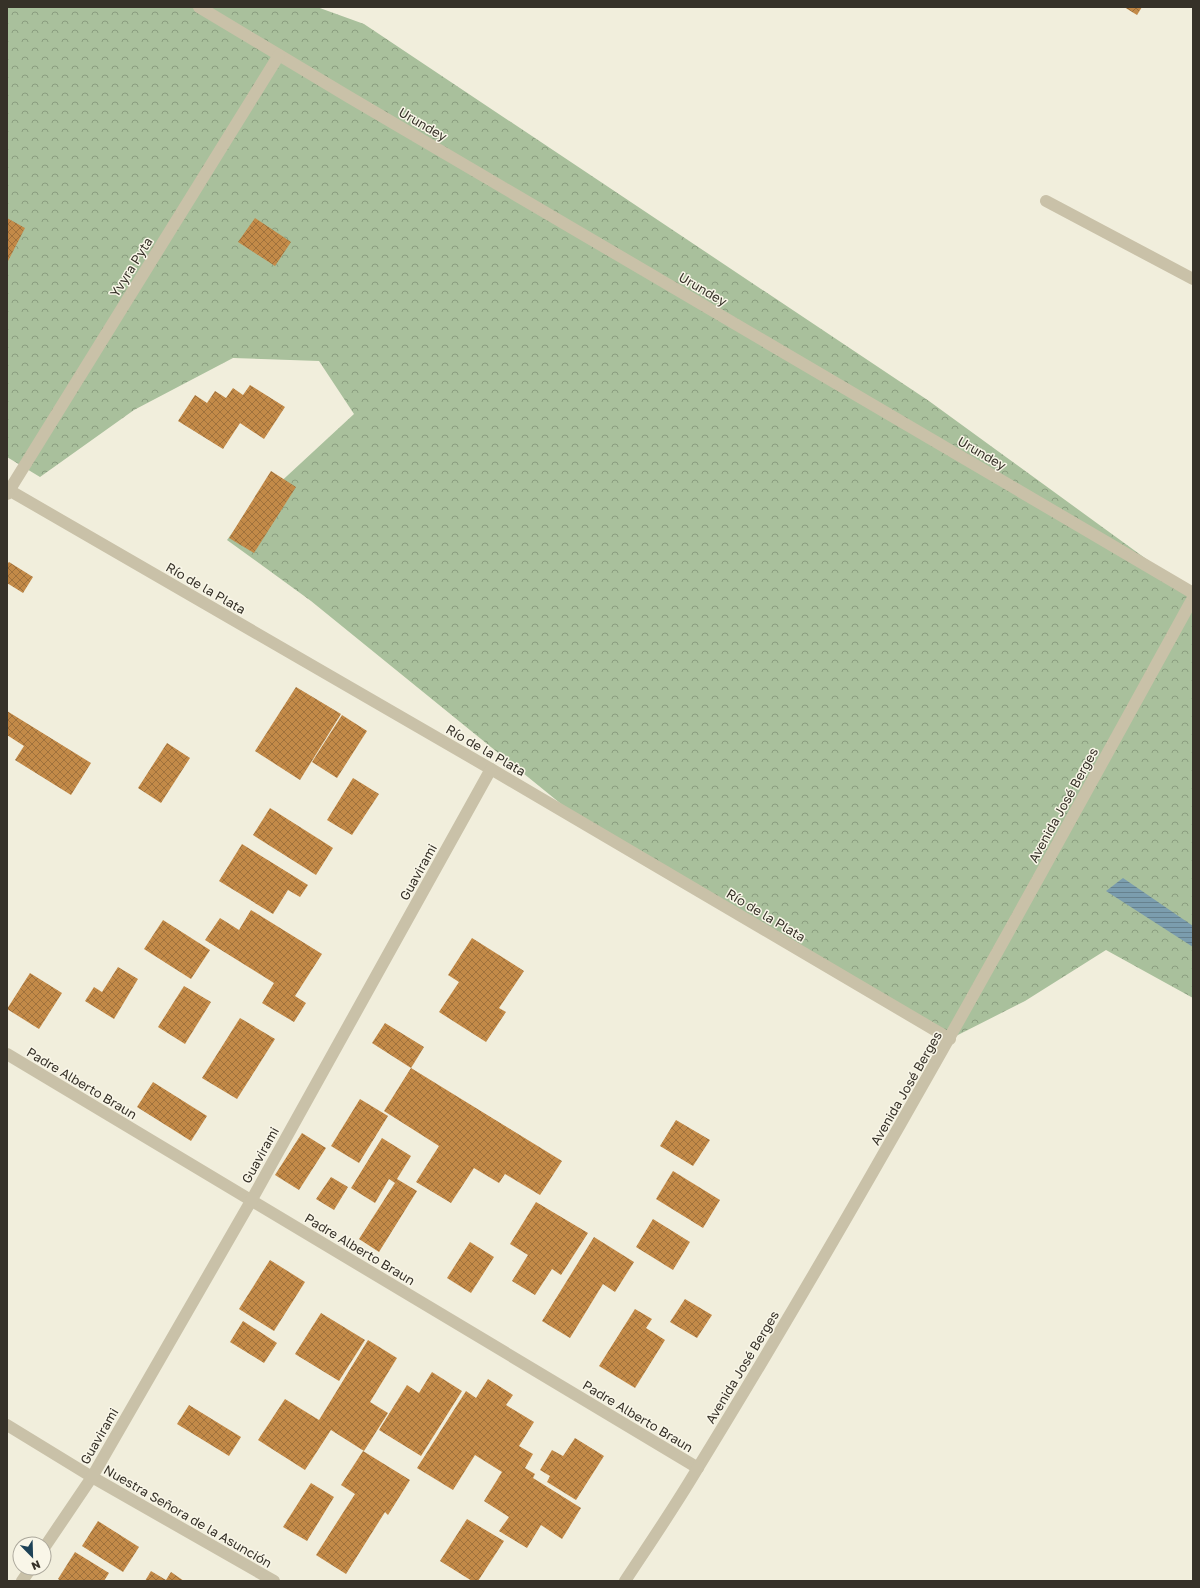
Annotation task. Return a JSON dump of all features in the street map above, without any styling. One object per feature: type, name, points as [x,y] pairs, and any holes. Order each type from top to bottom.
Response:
[{"type":"street","name":"Urundey","points":[[199,7],[1193,593]]},
{"type":"street","name":"Yvyra Pyta","points":[[8,492],[279,55]]},
{"type":"street","points":[[1046,201],[1193,279]]},
{"type":"street","name":"Río de la Plata","points":[[8,492],[492,769],[950,1040]]},
{"type":"street","name":"Avenida José Berges","points":[[625,1581],[698,1468],[856,1203],[950,1040],[1193,598]]},
{"type":"street","name":"Guavirami","points":[[52,1536],[92,1477],[251,1200],[492,769]]},
{"type":"street","name":"Padre Alberto Braun","points":[[7,1054],[698,1468]]},
{"type":"street","name":"Nuestra Señora de la Asunción","points":[[7,1425],[92,1477],[274,1581]]},
{"type":"green space","points":[[7,7],[317,7],[364,24],[929,401],[1193,593],[1193,998],[1106,950],[1025,1001],[950,1039],[592,829],[311,601],[227,540],[246,514],[354,414],[319,361],[233,358],[134,410],[40,477],[7,457]]},
{"type":"water","points":[[1123,878],[1193,926],[1193,947],[1106,891]]},
{"type":"building","points":[[1124,7],[1142,7],[1137,15]]},
{"type":"building","points":[[7,218],[25,228],[7,263]]},
{"type":"building","points":[[255,218],[291,242],[275,266],[238,242]]},
{"type":"building","points":[[250,385],[285,407],[264,439],[240,423],[223,449],[178,421],[195,395],[207,403],[215,391],[226,398],[233,388],[243,395]]},
{"type":"building","points":[[271,471],[296,487],[254,553],[229,538]]},
{"type":"building","points":[[9,562],[33,577],[23,593],[7,583],[7,564]]},
{"type":"building","points":[[296,687],[341,714],[300,780],[255,751]]},
{"type":"building","points":[[7,711],[91,763],[71,795],[15,760],[24,746],[7,735]]},
{"type":"building","points":[[342,715],[367,731],[337,778],[312,762]]},
{"type":"building","points":[[167,743],[190,758],[161,803],[138,788]]},
{"type":"building","points":[[353,778],[379,794],[352,835],[327,820]]},
{"type":"building","points":[[270,808],[333,848],[316,875],[253,835]]},
{"type":"building","points":[[242,844],[308,885],[300,897],[288,890],[273,914],[219,881]]},
{"type":"building","points":[[251,910],[322,954],[295,996],[306,1003],[294,1022],[262,1003],[274,983],[205,940],[220,918],[239,930]]},
{"type":"building","points":[[163,920],[210,950],[191,979],[144,949]]},
{"type":"building","points":[[472,938],[524,971],[499,1008],[506,1012],[486,1042],[439,1012],[459,982],[448,975]]},
{"type":"building","points":[[118,967],[138,979],[114,1019],[85,1001],[94,987],[102,992]]},
{"type":"building","points":[[30,973],[62,993],[39,1029],[7,1009]]},
{"type":"building","points":[[184,986],[211,1002],[185,1044],[158,1027]]},
{"type":"building","points":[[240,1018],[275,1039],[237,1099],[202,1078]]},
{"type":"building","points":[[385,1023],[424,1047],[411,1068],[372,1043]]},
{"type":"building","points":[[411,1068],[562,1161],[540,1195],[505,1174],[499,1183],[474,1168],[451,1203],[416,1182],[439,1146],[384,1111]]},
{"type":"building","points":[[153,1082],[207,1116],[191,1141],[137,1107]]},
{"type":"building","points":[[360,1099],[388,1116],[359,1163],[331,1146]]},
{"type":"building","points":[[676,1120],[710,1140],[693,1166],[660,1146]]},
{"type":"building","points":[[302,1133],[326,1148],[299,1190],[275,1175]]},
{"type":"building","points":[[382,1138],[411,1156],[397,1179],[417,1191],[379,1252],[359,1239],[395,1183],[389,1179],[375,1203],[351,1188]]},
{"type":"building","points":[[673,1171],[720,1200],[703,1228],[656,1199]]},
{"type":"building","points":[[331,1177],[348,1187],[334,1210],[316,1199]]},
{"type":"building","points":[[536,1202],[588,1233],[561,1275],[552,1269],[535,1295],[512,1281],[528,1255],[510,1244]]},
{"type":"building","points":[[653,1219],[690,1242],[673,1270],[636,1247]]},
{"type":"building","points":[[594,1237],[634,1262],[615,1292],[603,1284],[570,1338],[542,1321]]},
{"type":"building","points":[[470,1242],[494,1257],[471,1293],[447,1278]]},
{"type":"building","points":[[270,1260],[305,1282],[274,1331],[239,1309]]},
{"type":"building","points":[[685,1299],[712,1315],[697,1338],[670,1322]]},
{"type":"building","points":[[635,1309],[652,1319],[646,1328],[665,1340],[635,1388],[599,1366]]},
{"type":"building","points":[[321,1313],[365,1340],[339,1381],[295,1354]]},
{"type":"building","points":[[243,1321],[277,1343],[264,1363],[230,1342]]},
{"type":"building","points":[[368,1340],[397,1358],[370,1402],[388,1413],[364,1451],[331,1430],[305,1470],[258,1440],[285,1399],[319,1420]]},
{"type":"building","points":[[432,1372],[462,1391],[421,1456],[379,1430],[407,1385],[419,1393]]},
{"type":"building","points":[[488,1379],[513,1395],[506,1405],[534,1422],[519,1446],[533,1454],[525,1468],[535,1474],[533,1478],[581,1508],[562,1539],[541,1525],[527,1548],[499,1531],[509,1517],[484,1501],[502,1472],[475,1455],[453,1490],[417,1468],[466,1391],[476,1398]]},
{"type":"building","points":[[189,1405],[241,1437],[229,1456],[177,1424]]},
{"type":"building","points":[[575,1438],[604,1456],[576,1500],[547,1482],[550,1476],[540,1470],[552,1450],[563,1456]]},
{"type":"building","points":[[363,1451],[410,1480],[388,1515],[385,1512],[346,1574],[316,1555],[355,1494],[341,1485]]},
{"type":"building","points":[[311,1483],[334,1497],[307,1541],[283,1527]]},
{"type":"building","points":[[467,1519],[504,1541],[478,1581],[472,1581],[440,1561]]},
{"type":"building","points":[[98,1521],[139,1547],[123,1572],[82,1546]]},
{"type":"building","points":[[75,1552],[109,1573],[104,1581],[61,1581],[58,1579]]},
{"type":"building","points":[[151,1571],[166,1580],[171,1572],[184,1581],[145,1581]]}]
